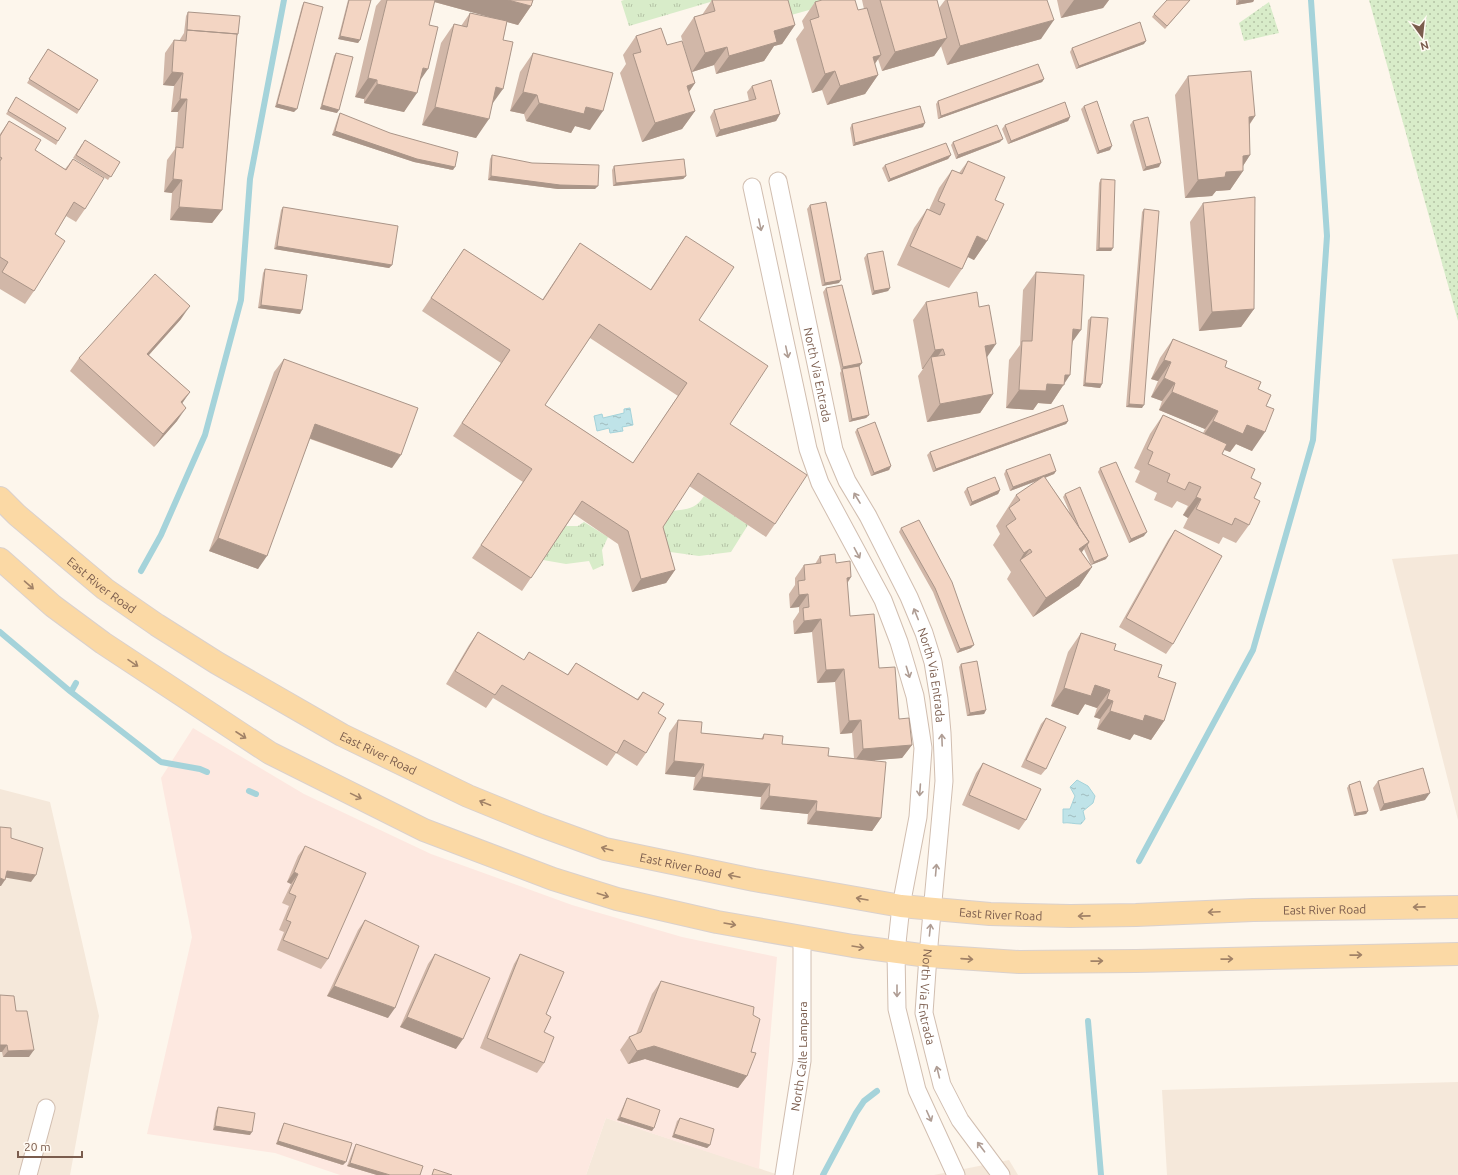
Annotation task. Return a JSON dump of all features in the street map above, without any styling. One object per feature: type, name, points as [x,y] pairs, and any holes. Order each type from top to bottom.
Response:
[{"type":"main road","name":"East River Road","points":[[0,498],[17,515],[105,589],[163,629],[217,663],[342,736],[468,796],[539,825],[605,849],[754,880],[901,906],[990,914],[1070,916],[1253,910],[1458,907]]},
{"type":"main road","points":[[0,559],[53,606],[103,643],[243,737],[270,753],[424,830],[553,878],[617,899],[717,922],[896,952],[928,956],[1019,962],[1458,954]]},
{"type":"street","name":"North Via Entrada","points":[[778,181],[834,450],[847,481],[868,516],[909,597],[924,633],[933,662],[941,719],[944,781],[924,1013],[942,1085],[960,1120],[1002,1175]]},
{"type":"street","name":"North Via Entrada","points":[[752,187],[808,449],[820,483],[883,600],[899,642],[915,696],[923,748],[918,817],[901,906],[896,952],[897,1009],[917,1090],[956,1175]]},
{"type":"street","name":"North Calle Lampara","points":[[784,1175],[802,1062],[802,937]]},
{"type":"street","points":[[28,1175],[46,1108]]},
{"type":"shaded area","points":[[1458,554],[1458,820],[1392,559]]},
{"type":"shaded area","points":[[193,728],[304,794],[431,854],[572,905],[682,937],[777,957],[759,1169],[606,1118],[586,1175],[340,1175],[275,1153],[147,1134],[192,937],[161,778]]},
{"type":"shaded area","points":[[0,789],[50,802],[99,1016],[70,1175],[0,1175]]},
{"type":"shaded area","points":[[1458,1082],[1458,1175],[1167,1175],[1162,1090]]},
{"type":"shaded area","points":[[606,1118],[779,1175],[586,1175]]},
{"type":"shaded area","points":[[1009,1160],[1018,1175],[934,1175]]},
{"type":"green space","points":[[717,0],[629,26],[621,1]]},
{"type":"green space","points":[[779,0],[845,0],[784,17]]},
{"type":"green space","points":[[1369,0],[1458,0],[1458,321]]},
{"type":"green space","points":[[1269,2],[1279,33],[1244,41],[1239,23]]},
{"type":"green space","points":[[704,496],[748,525],[731,552],[699,556],[656,550],[654,540],[673,511],[687,509],[694,506],[698,504]]},
{"type":"green space","points":[[584,522],[608,537],[602,550],[604,565],[593,570],[589,561],[566,564],[543,560],[565,526],[578,526]]},
{"type":"water","points":[[630,408],[633,425],[622,427],[623,431],[610,433],[609,428],[597,431],[594,416],[602,414],[603,418],[624,413],[624,409]]},
{"type":"water","points":[[1077,780],[1088,786],[1095,796],[1093,803],[1083,811],[1085,819],[1081,824],[1063,823],[1063,809],[1070,809],[1075,796],[1070,787]]},
{"type":"building","points":[[349,0],[371,0],[360,40],[340,36]]},
{"type":"building","points":[[387,0],[435,0],[429,25],[438,27],[428,69],[423,68],[417,93],[377,84],[377,80],[368,78]]},
{"type":"building","points":[[508,0],[533,0],[531,6]]},
{"type":"building","points":[[712,0],[788,0],[795,25],[774,31],[777,42],[729,56],[727,47],[705,53],[694,17],[715,11]]},
{"type":"building","points":[[822,0],[855,0],[858,10],[867,8],[881,55],[873,57],[878,75],[840,86],[835,71],[825,74],[810,20],[819,17],[815,2]]},
{"type":"building","points":[[880,0],[937,0],[947,38],[895,52]]},
{"type":"building","points":[[947,0],[1047,0],[1054,20],[960,46]]},
{"type":"building","points":[[1167,0],[1190,0],[1167,26],[1154,14]]},
{"type":"building","points":[[304,2],[323,7],[297,109],[277,104]]},
{"type":"building","points":[[188,12],[240,16],[238,34],[187,30]]},
{"type":"building","points":[[470,13],[507,21],[503,40],[513,42],[503,89],[496,87],[489,119],[435,107],[454,24],[467,27]]},
{"type":"building","points":[[1140,22],[1146,41],[1079,66],[1072,48]]},
{"type":"building","points":[[661,28],[667,45],[682,41],[695,83],[687,86],[695,111],[655,123],[633,54],[641,52],[636,36]]},
{"type":"building","points":[[187,30],[237,34],[222,210],[179,207],[182,180],[173,179],[176,147],[183,148],[187,99],[180,99],[183,73],[172,72],[174,40],[186,41]]},
{"type":"building","points":[[48,49],[98,80],[79,110],[29,79]]},
{"type":"building","points":[[336,53],[353,57],[339,110],[322,105]]},
{"type":"building","points":[[533,53],[613,73],[603,111],[586,107],[584,114],[539,103],[537,95],[523,92]]},
{"type":"building","points":[[1038,64],[1044,79],[941,116],[938,101]]},
{"type":"building","points":[[1251,71],[1255,116],[1249,117],[1250,155],[1243,156],[1243,171],[1226,172],[1225,177],[1198,180],[1188,76]]},
{"type":"building","points":[[771,80],[780,114],[720,130],[714,110],[756,99],[752,86]]},
{"type":"building","points":[[16,97],[66,128],[58,141],[8,111]]},
{"type":"building","points":[[1097,101],[1112,146],[1099,151],[1084,106]]},
{"type":"building","points":[[1065,102],[1070,117],[1011,141],[1005,125]]},
{"type":"building","points":[[920,106],[925,123],[855,143],[852,124]]},
{"type":"building","points":[[340,113],[390,133],[458,152],[455,167],[417,159],[335,131]]},
{"type":"building","points":[[1148,117],[1161,163],[1146,167],[1133,121]]},
{"type":"building","points":[[9,121],[41,140],[35,150],[66,170],[73,159],[104,178],[85,209],[74,202],[55,234],[65,241],[34,291],[2,272],[8,262],[0,257],[0,161],[2,158],[0,157],[0,136]]},
{"type":"building","points":[[997,125],[1003,139],[958,155],[953,142]]},
{"type":"building","points":[[85,140],[120,162],[111,177],[76,155]]},
{"type":"building","points":[[946,143],[951,155],[890,179],[885,165]]},
{"type":"building","points":[[492,155],[532,163],[599,165],[598,186],[560,185],[491,176]]},
{"type":"building","points":[[684,159],[686,176],[616,183],[614,166]]},
{"type":"building","points":[[968,161],[1005,177],[995,200],[1004,204],[987,241],[977,236],[962,269],[910,246],[927,209],[940,215],[945,204],[938,201],[952,170],[962,174]]},
{"type":"building","points":[[1101,179],[1115,180],[1113,248],[1099,248]]},
{"type":"building","points":[[1255,197],[1254,309],[1212,312],[1203,203]]},
{"type":"building","points":[[826,202],[841,280],[825,283],[810,205]]},
{"type":"building","points":[[283,207],[398,226],[392,265],[277,246]]},
{"type":"building","points":[[1144,209],[1159,211],[1144,405],[1129,404]]},
{"type":"building","points":[[686,236],[734,267],[699,320],[768,366],[730,424],[807,475],[775,524],[698,473],[663,527],[675,570],[641,579],[628,531],[582,501],[531,578],[481,545],[532,469],[462,423],[510,350],[431,298],[464,249],[543,300],[580,243],[651,290]],"holes":[[[599,324],[687,383],[633,463],[545,405]]]},
{"type":"building","points":[[883,251],[890,288],[874,291],[867,254]]},
{"type":"building","points":[[265,269],[307,275],[302,310],[261,305]]},
{"type":"building","points":[[1036,272],[1084,275],[1081,330],[1073,329],[1070,375],[1065,375],[1064,385],[1047,384],[1046,391],[1019,390],[1022,341],[1032,341]]},
{"type":"building","points":[[155,274],[190,306],[147,354],[190,392],[181,402],[186,408],[163,434],[79,358]]},
{"type":"building","points":[[842,285],[862,363],[843,367],[826,288]]},
{"type":"building","points":[[977,292],[979,307],[989,305],[996,344],[985,346],[993,394],[940,404],[931,357],[945,355],[943,349],[935,350],[926,302]]},
{"type":"building","points":[[1091,317],[1108,318],[1102,384],[1085,383]]},
{"type":"building","points":[[1173,339],[1227,361],[1225,367],[1261,382],[1258,389],[1271,395],[1266,406],[1274,409],[1265,432],[1247,425],[1243,434],[1213,421],[1218,411],[1172,392],[1175,383],[1164,378],[1171,362],[1164,360]]},
{"type":"building","points":[[284,359],[418,408],[401,455],[315,424],[267,556],[218,538]]},
{"type":"building","points":[[859,366],[869,415],[852,419],[842,369]]},
{"type":"building","points":[[1063,405],[1068,421],[936,469],[930,452]]},
{"type":"building","points":[[1163,415],[1227,444],[1222,454],[1255,469],[1251,478],[1261,483],[1254,498],[1260,501],[1249,525],[1235,518],[1232,525],[1196,509],[1201,499],[1196,497],[1201,487],[1189,482],[1185,490],[1167,482],[1170,474],[1148,464],[1153,452],[1147,449]]},
{"type":"building","points":[[875,422],[891,466],[874,473],[857,429]]},
{"type":"building","points":[[1050,454],[1056,471],[1013,487],[1006,470]]},
{"type":"building","points":[[1116,462],[1147,532],[1131,539],[1100,468]]},
{"type":"building","points":[[1044,476],[1089,542],[1079,549],[1092,567],[1046,598],[1020,560],[1032,552],[1030,549],[1024,553],[1006,526],[1016,519],[1009,508],[1020,500],[1016,495]]},
{"type":"building","points":[[995,477],[1000,490],[972,502],[967,488]]},
{"type":"building","points":[[1080,487],[1108,556],[1094,562],[1087,545],[1089,542],[1079,527],[1065,494]]},
{"type":"building","points":[[919,520],[952,582],[974,645],[960,649],[935,588],[901,528]]},
{"type":"building","points":[[1175,530],[1222,556],[1173,644],[1126,618]]},
{"type":"building","points":[[835,554],[836,563],[850,561],[851,577],[847,578],[850,616],[874,614],[879,668],[895,667],[899,719],[909,718],[912,745],[863,749],[861,720],[849,721],[844,669],[826,670],[821,619],[804,621],[803,608],[809,607],[808,594],[799,595],[798,581],[805,580],[804,565],[821,563],[820,556]]},
{"type":"building","points":[[478,632],[524,660],[529,652],[568,675],[576,663],[638,700],[643,692],[664,704],[658,713],[666,718],[646,753],[624,740],[617,753],[502,685],[495,695],[455,671]]},
{"type":"building","points":[[1081,633],[1116,644],[1114,650],[1162,665],[1158,677],[1176,683],[1164,721],[1145,715],[1143,721],[1110,711],[1113,701],[1107,699],[1110,690],[1095,685],[1091,696],[1064,688]]},
{"type":"building","points":[[977,661],[986,710],[970,713],[961,664]]},
{"type":"building","points":[[1046,718],[1066,727],[1046,769],[1026,760]]},
{"type":"building","points":[[678,720],[702,722],[701,733],[763,739],[764,734],[783,736],[782,744],[829,748],[828,756],[886,762],[881,818],[816,811],[817,801],[769,796],[770,784],[702,777],[704,764],[674,761]]},
{"type":"building","points":[[983,763],[1041,789],[1026,820],[969,795]]},
{"type":"building","points":[[1423,768],[1430,793],[1384,804],[1378,781]]},
{"type":"building","points":[[1360,781],[1368,811],[1356,813],[1349,785]]},
{"type":"building","points":[[0,827],[11,828],[11,838],[43,848],[36,875],[7,871],[5,880],[0,878]]},
{"type":"building","points":[[305,846],[366,873],[328,959],[283,940],[291,922],[286,920],[296,896],[289,893],[298,874],[294,872]]},
{"type":"building","points":[[365,920],[419,946],[395,1008],[334,986]]},
{"type":"building","points":[[435,954],[490,978],[463,1039],[407,1017]]},
{"type":"building","points":[[520,954],[564,972],[546,1014],[551,1017],[544,1032],[554,1037],[544,1063],[487,1038]]},
{"type":"building","points":[[661,981],[754,1007],[753,1015],[760,1019],[751,1052],[756,1053],[747,1076],[654,1046],[637,1051],[629,1037],[641,1032]]},
{"type":"building","points":[[0,995],[14,996],[16,1011],[27,1011],[34,1050],[8,1051],[7,1045],[0,1045]]},
{"type":"building","points":[[627,1098],[660,1110],[654,1128],[620,1117]]},
{"type":"building","points":[[218,1107],[255,1113],[252,1132],[215,1126]]},
{"type":"building","points":[[680,1118],[714,1129],[710,1145],[674,1134]]},
{"type":"building","points":[[284,1123],[352,1143],[346,1162],[278,1141]]},
{"type":"building","points":[[356,1144],[423,1166],[420,1175],[390,1175],[350,1163]]},
{"type":"building","points":[[434,1169],[452,1175],[432,1175]]},
{"type":"waterway","points":[[141,571],[161,535],[205,435],[241,300],[250,179],[284,0]]},
{"type":"waterway","points":[[1139,861],[1253,650],[1313,440],[1327,236],[1311,0]]},
{"type":"waterway","points":[[0,632],[71,692],[161,762],[200,769],[207,772]]},
{"type":"waterway","points":[[71,692],[76,683]]},
{"type":"waterway","points":[[249,791],[256,794]]},
{"type":"waterway","points":[[1088,1021],[1101,1175]]},
{"type":"waterway","points":[[823,1175],[856,1113],[864,1101],[877,1091]]}]
